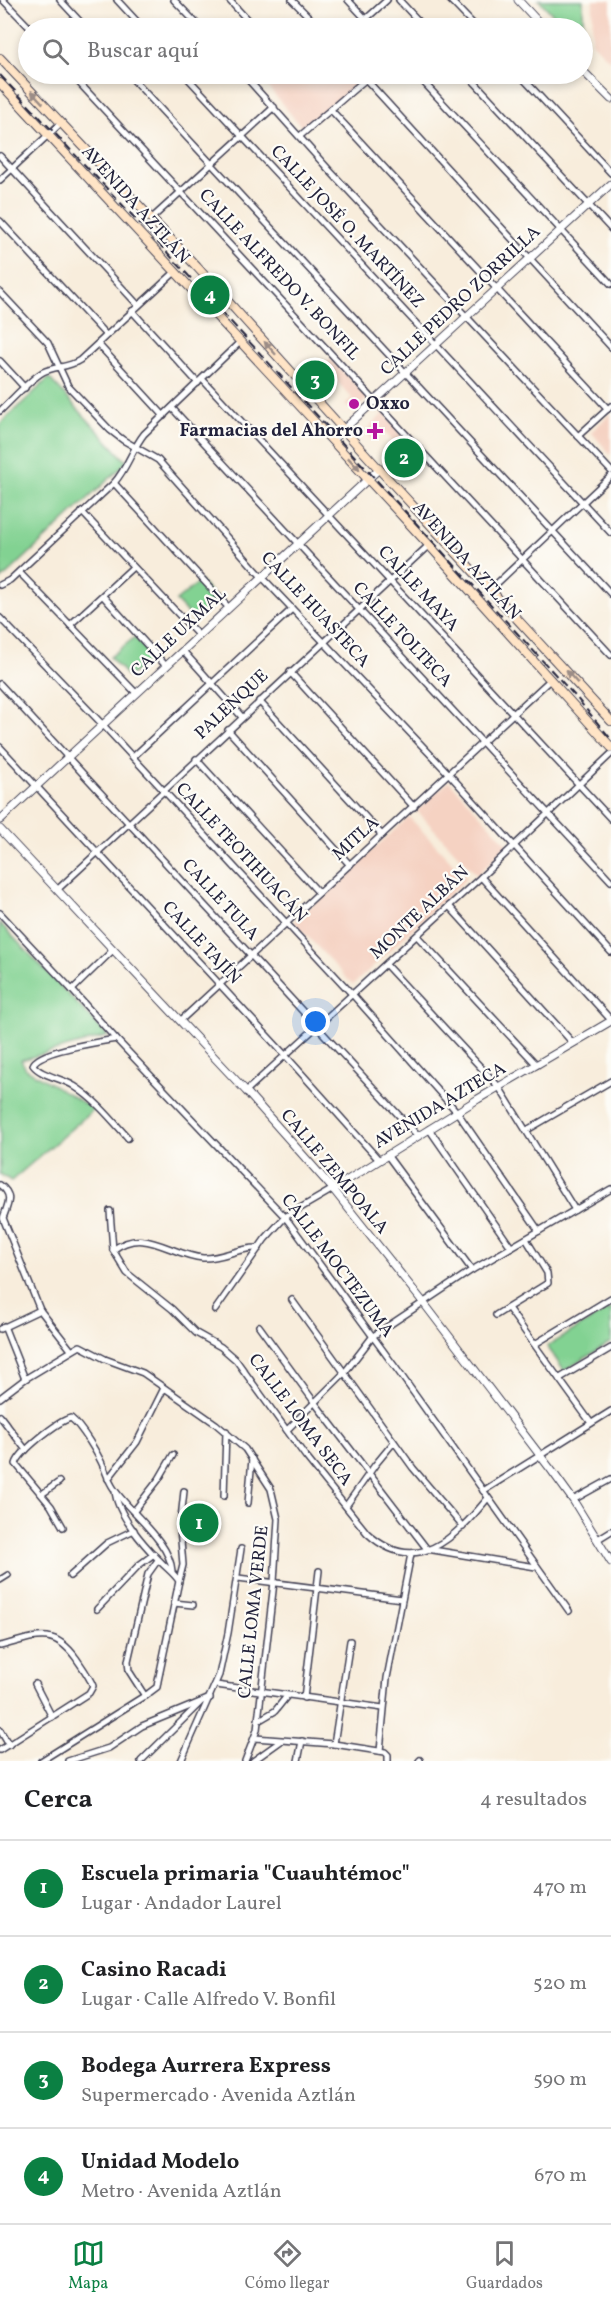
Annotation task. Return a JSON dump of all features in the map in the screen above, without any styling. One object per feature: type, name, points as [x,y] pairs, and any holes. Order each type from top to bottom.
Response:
[{"type":"main road","name":"AVENIDA AZTLÁN","points":[[0,58],[18,77]]},
{"type":"main road","name":"AVENIDA AZTLÁN","points":[[0,83],[429,544],[611,747]]},
{"type":"main road","name":"AVENIDA AZTLÁN","points":[[24,84],[611,721]]},
{"type":"street","points":[[3,0],[20,18]]},
{"type":"street","points":[[60,0],[77,18]]},
{"type":"street","points":[[117,0],[134,18]]},
{"type":"street","points":[[174,0],[191,18]]},
{"type":"street","points":[[229,0],[246,18]]},
{"type":"street","points":[[292,0],[309,17]]},
{"type":"street","points":[[348,0],[364,18]]},
{"type":"street","points":[[368,18],[387,0]]},
{"type":"street","points":[[399,0],[416,18]]},
{"type":"street","points":[[450,0],[467,18]]},
{"type":"street","points":[[518,0],[535,18]]},
{"type":"street","points":[[593,81],[611,99]]},
{"type":"street","name":"CALLE ALFREDO V. BONFIL","points":[[80,84],[611,655]]},
{"type":"street","points":[[137,84],[611,594]]},
{"type":"street","name":"CALLE JOSÉ O. MARTÍNEZ","points":[[193,84],[611,533]]},
{"type":"street","points":[[254,84],[466,317],[611,471]]},
{"type":"street","points":[[300,136],[360,84]]},
{"type":"street","points":[[371,84],[611,347]]},
{"type":"street","points":[[425,84],[611,284]]},
{"type":"street","points":[[476,84],[611,229]]},
{"type":"street","points":[[528,84],[611,173]]},
{"type":"street","points":[[151,219],[274,107]]},
{"type":"street","points":[[331,110],[610,407],[578,436]]},
{"type":"street","points":[[0,180],[61,123]]},
{"type":"street","points":[[0,156],[138,305]]},
{"type":"street","name":"CALLE PEDRO ZORRILLA","points":[[332,440],[611,184]]},
{"type":"street","points":[[0,221],[106,335]]},
{"type":"street","points":[[0,411],[40,374],[60,366],[74,364],[175,272]]},
{"type":"street","name":"CALLE HUASTECA","points":[[0,292],[48,344],[68,386],[110,430],[158,460],[263,578],[449,774],[611,952]]},
{"type":"street","name":"CALLE MAYA","points":[[132,310],[329,516],[611,819]]},
{"type":"street","points":[[0,585],[19,572],[114,483],[124,471],[144,434],[240,342]]},
{"type":"street","points":[[98,344],[164,416]]},
{"type":"street","points":[[0,361],[25,388]]},
{"type":"street","name":"CALLE TOLTECA","points":[[172,408],[611,881]]},
{"type":"street","name":"CALLE UXMAL","points":[[0,820],[379,469]]},
{"type":"street","points":[[491,589],[611,476]]},
{"type":"street","points":[[114,483],[229,608]]},
{"type":"street","points":[[82,512],[199,636]]},
{"type":"street","name":"PALENQUE","points":[[57,890],[429,544]]},
{"type":"street","points":[[70,625],[133,567]]},
{"type":"street","points":[[19,572],[136,693]]},
{"type":"street","points":[[103,596],[166,666]]},
{"type":"street","points":[[133,757],[292,609]]},
{"type":"street","name":"CALLE TEOTIHUACÁN","points":[[0,618],[133,757],[352,994],[457,1112],[539,1231]]},
{"type":"street","points":[[183,651],[242,717]]},
{"type":"street","points":[[290,672],[414,807]]},
{"type":"street","name":"MITLA","points":[[180,1020],[551,679]]},
{"type":"street","name":"CALLE TULA","points":[[0,684],[418,1136]]},
{"type":"street","points":[[259,701],[382,835]]},
{"type":"street","points":[[228,730],[350,865]]},
{"type":"street","name":"CALLE TAJÍN","points":[[0,747],[220,984],[379,1160]]},
{"type":"street","name":"MONTE ALBÁN","points":[[246,1091],[481,877],[611,754]]},
{"type":"street","points":[[196,759],[320,893]]},
{"type":"street","name":"CALLE ZEMPOALA","points":[[0,829],[246,1091],[333,1190],[540,1454],[573,1500],[611,1562]]},
{"type":"street","points":[[481,877],[611,1021]]},
{"type":"street","points":[[449,906],[573,1043]]},
{"type":"street","name":"CALLE MOCTEZUMA","points":[[0,913],[285,1217],[373,1336],[536,1568],[569,1611]]},
{"type":"street","points":[[417,936],[537,1065]]},
{"type":"street","points":[[72,990],[113,950]]},
{"type":"street","points":[[386,964],[500,1087],[575,1210]]},
{"type":"street","name":"AVENIDA AZTECA","points":[[285,1217],[611,1021]]},
{"type":"street","points":[[116,1039],[53,1053],[36,1059],[33,1065],[39,1071],[81,1090],[128,1138]]},
{"type":"street","points":[[527,1130],[611,1081]]},
{"type":"street","points":[[429,1129],[511,1247]]},
{"type":"street","points":[[387,1155],[472,1270]]},
{"type":"street","points":[[0,1185],[8,1192],[10,1198],[1,1219],[40,1310],[71,1350],[0,1398]]},
{"type":"street","points":[[287,1430],[345,1372],[373,1336],[472,1270],[611,1189]]},
{"type":"street","points":[[110,1211],[113,1250],[133,1240],[144,1241],[200,1258],[218,1256],[244,1248],[259,1248]]},
{"type":"street","points":[[214,1310],[259,1248],[285,1217]]},
{"type":"street","points":[[496,1315],[546,1285],[548,1281],[547,1273],[526,1239]]},
{"type":"street","name":"CALLE LOMA SECA","points":[[113,1250],[121,1265],[137,1282],[172,1309],[196,1333],[220,1347],[236,1360],[367,1533],[378,1543],[399,1552],[411,1554]]},
{"type":"street","points":[[535,1344],[611,1298]]},
{"type":"street","points":[[292,1300],[394,1442],[463,1527]]},
{"type":"street","points":[[508,1308],[591,1423]]},
{"type":"street","points":[[25,1379],[2,1328],[40,1310]]},
{"type":"street","points":[[259,1326],[315,1403],[428,1549],[536,1568]]},
{"type":"street","name":"CALLE LOMA VERDE","points":[[71,1350],[82,1346],[105,1359],[143,1373],[226,1431],[252,1459],[267,1482],[277,1508],[278,1528],[274,1582],[258,1721],[255,1738],[245,1761]]},
{"type":"street","points":[[560,1378],[611,1348]]},
{"type":"street","points":[[108,1479],[137,1443],[164,1388]]},
{"type":"street","points":[[483,1491],[611,1411]]},
{"type":"street","points":[[0,1416],[26,1450]]},
{"type":"street","points":[[63,1527],[42,1494],[16,1466],[16,1460],[62,1421],[70,1418],[79,1427],[100,1460],[115,1491],[166,1552],[171,1561],[172,1571]]},
{"type":"street","points":[[224,1496],[226,1431]]},
{"type":"street","points":[[346,1506],[394,1442]]},
{"type":"street","points":[[134,1511],[159,1479],[173,1455]]},
{"type":"street","points":[[248,1503],[252,1459]]},
{"type":"street","points":[[573,1500],[611,1479]]},
{"type":"street","points":[[42,1494],[59,1482]]},
{"type":"street","points":[[115,1491],[118,1505],[134,1530],[158,1560],[172,1571],[179,1581]]},
{"type":"street","points":[[41,1761],[155,1689],[183,1565],[180,1528],[184,1491]]},
{"type":"street","points":[[380,1751],[383,1708],[411,1554],[442,1544],[463,1527],[488,1498]]},
{"type":"street","points":[[70,1576],[107,1544],[134,1530]]},
{"type":"street","points":[[598,1539],[611,1531]]},
{"type":"street","points":[[181,1761],[216,1685],[238,1578],[241,1549]]},
{"type":"street","points":[[97,1609],[134,1570],[154,1554]]},
{"type":"street","points":[[145,1696],[128,1668],[148,1574],[158,1560]]},
{"type":"street","points":[[304,1698],[319,1571]]},
{"type":"street","points":[[0,1580],[8,1575]]},
{"type":"street","points":[[238,1578],[402,1599]]},
{"type":"street","points":[[174,1603],[193,1605]]},
{"type":"street","points":[[0,1646],[47,1636],[62,1642],[91,1680],[92,1689],[0,1750]]},
{"type":"street","points":[[334,1744],[350,1641]]},
{"type":"street","points":[[34,1684],[52,1717]]},
{"type":"street","points":[[216,1685],[383,1708]]},
{"type":"street","points":[[258,1721],[275,1711],[287,1696]]},
{"type":"street","points":[[68,1761],[109,1748],[133,1731],[210,1698]]},
{"type":"street","points":[[141,1761],[202,1701]]},
{"type":"street","points":[[0,1730],[9,1745]]},
{"type":"street","points":[[255,1738],[334,1744],[380,1751],[388,1753],[388,1761]]},
{"type":"street","points":[[253,1761],[282,1740]]},
{"type":"street","points":[[298,1761],[302,1741]]},
{"type":"shaded area","points":[[593,0],[611,0],[611,62],[593,43]]},
{"type":"shaded area","points":[[265,84],[357,84],[304,130]]},
{"type":"shaded area","points":[[330,359],[368,398],[353,412],[345,404],[352,398],[323,366]]},
{"type":"shaded area","points":[[384,413],[407,442],[400,449],[384,431],[372,440],[365,431]]},
{"type":"shaded area","points":[[611,413],[611,455],[591,432]]},
{"type":"shaded area","points":[[449,781],[508,845],[477,875],[417,811]]},
{"type":"shaded area","points":[[409,817],[467,878],[353,985],[294,922]]},
{"type":"green space","points":[[539,0],[583,0],[583,18],[556,18]]},
{"type":"green space","points":[[49,378],[127,462],[1,580],[0,424]]},
{"type":"green space","points":[[200,581],[218,601],[195,621],[176,601]]},
{"type":"green space","points":[[135,637],[152,658],[128,677],[110,657]]},
{"type":"green space","points":[[0,923],[108,1036],[21,1060],[26,1069],[94,1109],[11,1181],[0,1174]]},
{"type":"green space","points":[[611,1308],[611,1342],[564,1371],[547,1346]]},
{"type":"railway","points":[[0,75],[164,249],[575,696],[611,739]]},
{"type":"place","name":"Unidad Modelo","points":[[210,295]]},
{"type":"place","name":"Bodega Aurrera Express","points":[[315,380]]},
{"type":"place","name":"Oxxo","points":[[354,404]]},
{"type":"place","name":"Farmacias del Ahorro","points":[[375,431]]},
{"type":"place","name":"Casino Racadi","points":[[404,458]]},
{"type":"place","name":"Escuela primaria \"Cuauhtémoc\"","points":[[199,1523]]}]
